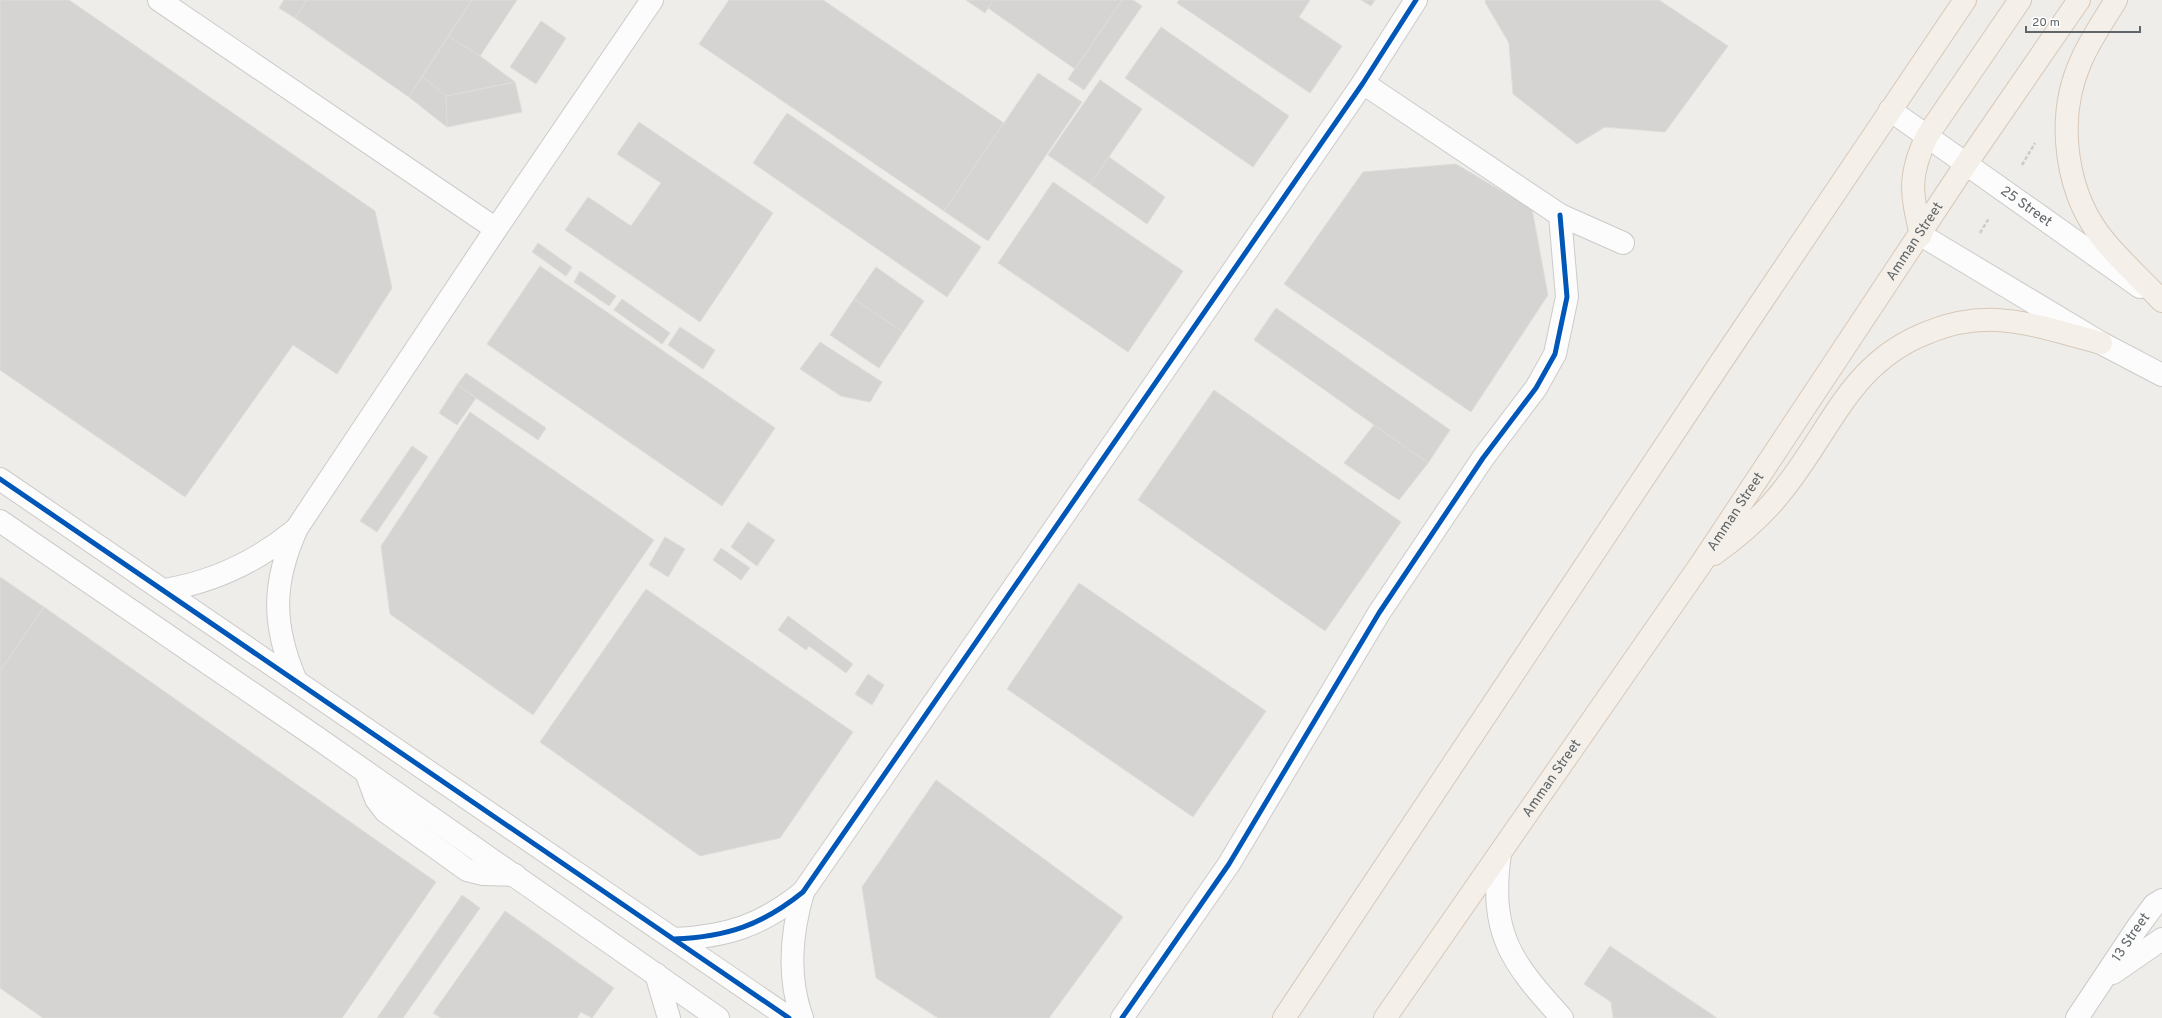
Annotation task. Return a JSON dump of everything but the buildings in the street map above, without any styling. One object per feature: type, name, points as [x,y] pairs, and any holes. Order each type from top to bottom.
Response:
[{"type":"main road","points":[[1284,1018],[1965,0]]},
{"type":"main road","points":[[1921,235],[1914,206],[1912,181],[1916,158],[1927,136],[2020,0]]},
{"type":"main road","name":"Amman Street","points":[[1385,1018],[1703,561],[1921,235],[1966,164],[2079,0]]},
{"type":"main road","points":[[2116,0],[2081,60],[2074,81],[2067,116],[2067,145],[2073,181],[2086,214],[2106,243],[2162,302]]},
{"type":"main road","points":[[1703,561],[1735,539],[1763,514],[1787,485],[1846,397],[1865,373],[1889,353],[1915,337],[1944,326],[1970,321],[1996,320],[2022,323],[2101,343]]},
{"type":"street","points":[[159,0],[496,229]]},
{"type":"street","points":[[296,681],[286,656],[280,631],[277,604],[280,578],[286,552],[297,528],[496,229],[652,0]]},
{"type":"street","points":[[674,939],[721,935],[744,928],[785,907],[803,892],[1363,83],[1416,0]]},
{"type":"street","points":[[1363,83],[1560,215],[1623,243]]},
{"type":"street","name":"25 Street","points":[[1890,110],[2162,302]]},
{"type":"street","points":[[1122,1018],[1228,864],[1379,613],[1483,458],[1536,388],[1555,354],[1567,297],[1560,215]]},
{"type":"street","points":[[1921,235],[2101,343],[2162,375]]},
{"type":"street","points":[[0,478],[789,1018]]},
{"type":"street","points":[[0,522],[366,772],[718,1018]]},
{"type":"street","points":[[164,590],[199,583],[232,571],[266,552],[297,528]]},
{"type":"street","points":[[1500,853],[1496,883],[1498,913],[1506,942],[1520,969],[1562,1018]]},
{"type":"street","points":[[802,1018],[794,984],[792,961],[793,938],[803,892]]},
{"type":"street","name":"13 Street","points":[[2077,1018],[2137,928],[2154,905],[2162,900]]},
{"type":"street","name":"13 Street","points":[[2104,979],[2162,939]]},
{"type":"street","points":[[656,974],[669,1018]]},
{"type":"cycle path","points":[[674,939],[711,935],[743,927],[773,913],[803,892],[1363,83],[1416,0]]},
{"type":"cycle path","points":[[1122,1018],[1229,864],[1379,613],[1483,458],[1536,388],[1555,354],[1567,297],[1560,215]]},
{"type":"cycle path","points":[[0,479],[789,1018]]}]
